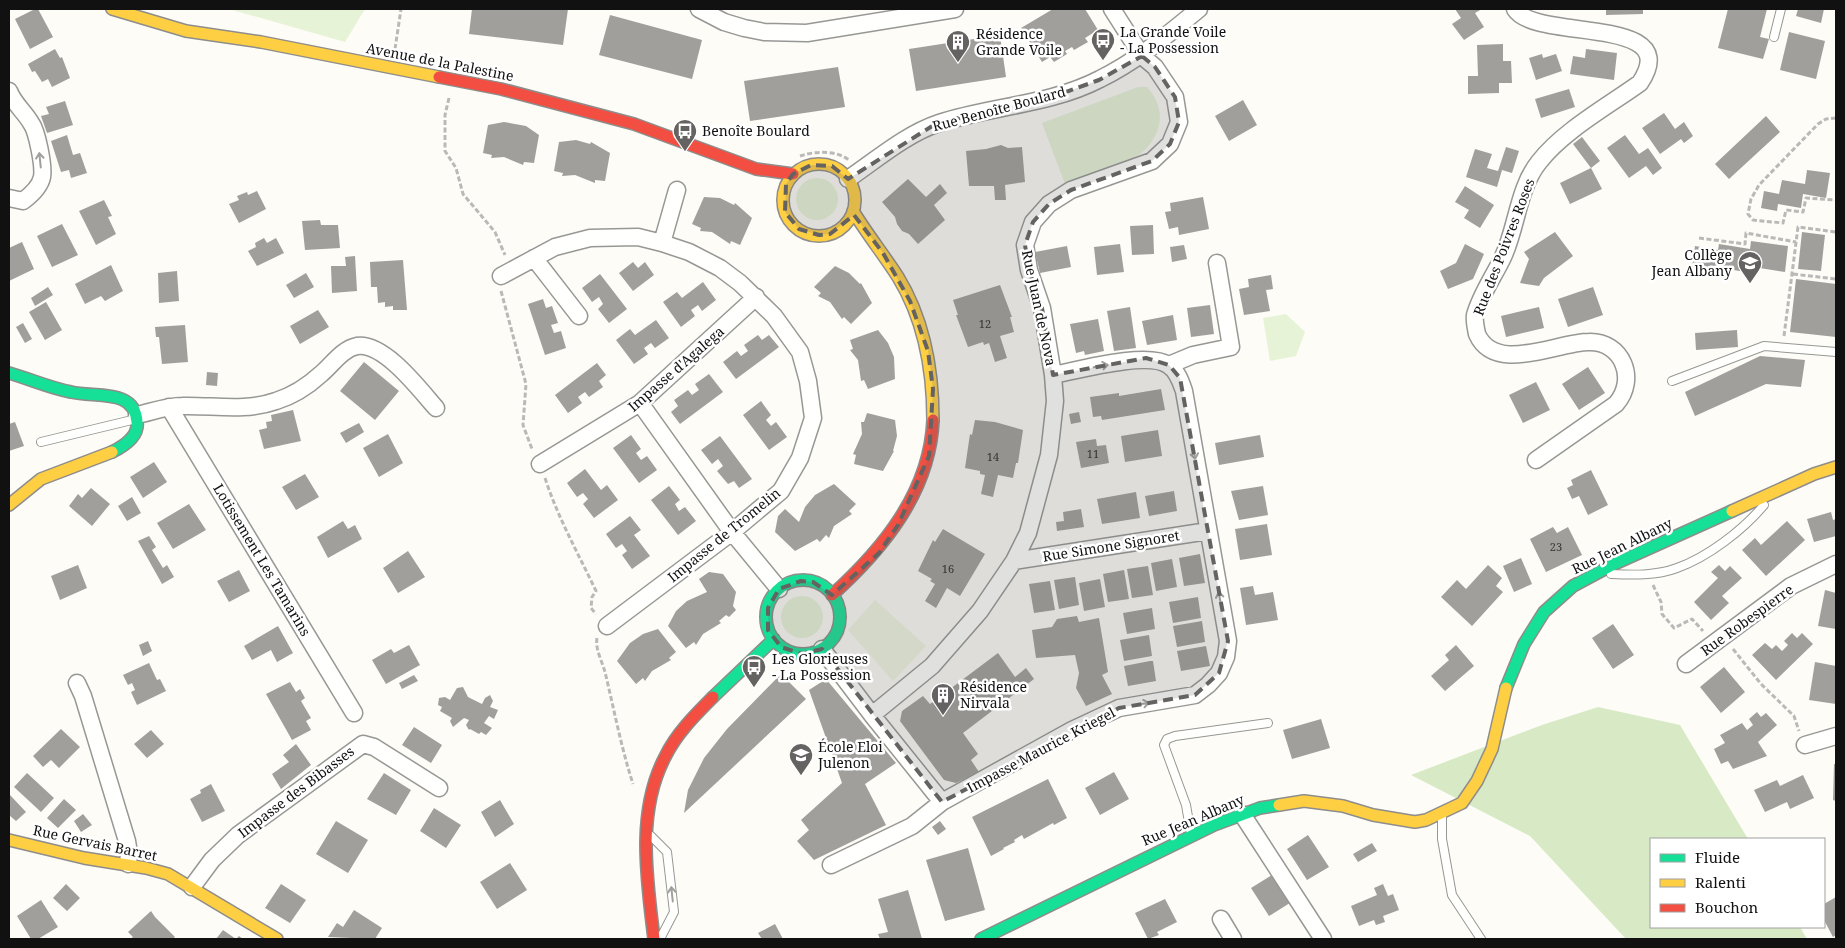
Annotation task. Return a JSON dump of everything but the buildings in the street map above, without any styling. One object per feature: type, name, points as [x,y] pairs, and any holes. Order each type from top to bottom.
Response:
[{"type":"main road","name":"Avenue de la Palestine","points":[[112,9],[186,31],[262,42],[501,89],[634,124],[685,141],[756,169],[776,183],[784,192]]},
{"type":"main road","points":[[832,595],[860,572],[884,546],[898,525],[915,492],[929,456],[933,426],[933,388],[928,351],[910,300],[883,253],[853,211],[853,190],[848,179],[841,172],[822,164],[811,164],[793,174],[784,192],[785,212],[799,229],[819,236],[840,228],[853,211]]},
{"type":"main road","name":"Avenue de la Palestine","points":[[756,169],[793,174]]},
{"type":"main road","points":[[840,228],[863,239],[883,253]]},
{"type":"main road","points":[[9,373],[59,389],[123,399],[132,405],[138,417],[137,432],[126,444],[100,458],[57,472],[38,481],[9,506]]},
{"type":"main road","name":"Rue Jean Albany","points":[[981,939],[1191,836],[1242,814],[1304,801],[1343,806],[1373,815],[1404,821],[1426,820],[1462,804],[1477,781],[1492,750],[1508,678],[1524,644],[1544,612],[1573,586],[1597,573],[1814,474],[1836,467]]},
{"type":"main road","points":[[801,580],[818,584],[832,595],[838,606],[840,618],[838,630],[832,641],[822,649],[813,653],[791,652],[774,640],[768,630],[766,619],[768,608],[779,589],[789,583],[801,580]]},
{"type":"main road","points":[[654,939],[648,885],[647,832],[652,793],[664,756],[695,716],[774,640]]},
{"type":"main road","name":"Rue Gervais Barret","points":[[9,840],[84,858],[128,864],[168,874],[277,939]]},
{"type":"street","points":[[699,9],[724,22],[744,28],[764,32],[807,33],[955,9]]},
{"type":"street","name":"Rue Juan de Nova","points":[[872,715],[932,666],[980,612],[1014,561],[1028,533],[1049,455],[1054,401],[1053,375],[1042,308],[1029,270],[1025,245],[1033,222],[1049,204],[1071,190],[1152,161],[1170,144],[1179,122],[1175,97],[1156,67],[1142,56],[1112,9]]},
{"type":"street","name":"Rue Benoîte Boulard","points":[[848,179],[915,134],[937,123],[1055,96],[1099,80],[1142,56],[1199,9]]},
{"type":"street","name":"Rue des Poivres Roses","points":[[1515,9],[1518,14],[1536,23],[1626,37],[1641,45],[1649,56],[1648,71],[1640,83],[1559,141],[1538,162],[1526,186],[1504,256],[1487,287],[1475,317],[1477,333],[1484,344],[1496,352],[1515,355],[1590,341],[1613,351],[1624,364],[1628,383],[1624,395],[1616,404],[1536,460]]},
{"type":"street","points":[[9,198],[22,200],[33,194],[42,177],[40,153],[33,125],[10,99]]},
{"type":"street","points":[[662,243],[677,190]]},
{"type":"street","name":"Impasse de Tromelin","points":[[501,276],[555,248],[590,238],[638,237],[662,243],[689,252],[720,268],[756,297],[774,316],[800,352],[808,381],[813,418],[800,458],[781,491],[732,532],[607,626]]},
{"type":"street","points":[[534,258],[579,316]]},
{"type":"street","points":[[1053,375],[1146,358],[1169,365],[1193,355],[1231,348],[1217,263]]},
{"type":"street","name":"Impasse d'Agalega","points":[[540,464],[640,403],[756,297]]},
{"type":"street","points":[[138,417],[169,407],[239,408],[277,401],[310,384],[337,358],[357,346],[374,350],[393,362],[436,408]]},
{"type":"street","name":"Impasse Maurice Kriegel","points":[[831,865],[912,826],[942,802],[1072,730],[1120,708],[1195,695],[1219,673],[1226,657],[1228,641],[1184,391],[1180,378],[1169,365]]},
{"type":"street","points":[[640,403],[732,532],[779,589]]},
{"type":"street","name":"Lotissement Les Tamarins","points":[[169,407],[354,713]]},
{"type":"street","name":"Rue Simone Signoret","points":[[1014,561],[1208,531]]},
{"type":"street","name":"Rue Robespierre","points":[[1686,664],[1791,586],[1836,564]]},
{"type":"street","points":[[822,649],[942,802]]},
{"type":"street","points":[[77,682],[83,696],[127,841],[128,864]]},
{"type":"street","points":[[1805,745],[1836,736]]},
{"type":"street","name":"Impasse des Bibasses","points":[[192,887],[212,860],[238,835],[363,744],[374,747],[439,788]]},
{"type":"street","points":[[1242,814],[1324,939]]},
{"type":"street","points":[[1221,919],[1233,939]]},
{"type":"lane","points":[[1774,37],[1781,9]]},
{"type":"lane","points":[[1672,381],[1751,349],[1764,346],[1836,352]]},
{"type":"lane","points":[[41,442],[138,417]]},
{"type":"lane","points":[[1597,573],[1647,574],[1676,568],[1719,546],[1751,521],[1775,492]]},
{"type":"lane","points":[[1191,836],[1186,805],[1164,745],[1167,739],[1175,736],[1268,723]]},
{"type":"lane","points":[[1442,813],[1442,839],[1452,895],[1481,939]]},
{"type":"lane","points":[[647,832],[667,852],[674,912],[660,939]]},
{"type":"path","points":[[395,52],[401,9]]},
{"type":"path","points":[[1836,118],[1826,119],[1818,124],[1759,185],[1751,198],[1748,214],[1753,220],[1783,223],[1786,210],[1802,212],[1806,198],[1836,200]]},
{"type":"path","points":[[1783,347],[1798,227],[1836,232]]},
{"type":"path","points":[[1699,238],[1745,244],[1746,233],[1796,242]]},
{"type":"path","points":[[1793,274],[1836,279]]},
{"type":"highlighted area","points":[[1142,56],[1155,67],[1175,97],[1179,122],[1170,144],[1152,161],[1071,190],[1049,204],[1033,222],[1025,245],[1029,270],[1042,308],[1053,375],[1146,358],[1169,365],[1180,378],[1228,641],[1219,673],[1195,695],[1119,708],[942,802],[822,649],[802,654],[781,647],[768,630],[768,608],[779,589],[801,581],[813,582],[832,595],[879,553],[898,525],[929,456],[933,389],[928,351],[910,301],[883,253],[854,215],[830,234],[819,235],[799,229],[785,212],[786,184],[793,174],[811,165],[832,166],[848,179],[937,123],[1055,96],[1099,80]]},
{"type":"green space","points":[[229,9],[365,9],[345,42]]},
{"type":"green space","points":[[1138,87],[1147,87],[1158,104],[1160,113],[1158,130],[1148,147],[1135,157],[1065,184],[1042,123]]},
{"type":"green space","points":[[817,178],[832,184],[838,199],[832,214],[817,220],[802,214],[796,199],[802,184]]},
{"type":"green space","points":[[1286,314],[1305,332],[1296,356],[1270,361],[1263,318]]},
{"type":"green space","points":[[802,596],[817,602],[823,617],[817,632],[802,638],[787,632],[781,617],[787,602]]},
{"type":"green space","points":[[875,600],[926,646],[893,681],[848,630]]},
{"type":"green space","points":[[1598,707],[1680,725],[1747,838],[1650,838],[1650,928],[1801,928],[1807,939],[1626,939],[1530,836],[1411,775],[1542,725]]},
{"type":"traffic: fast","points":[[9,373],[63,390],[81,394],[112,396],[122,399],[129,404],[135,411],[136,432],[126,444],[112,452]]},
{"type":"traffic: fast","points":[[1506,688],[1524,644],[1544,612],[1573,586],[1614,564],[1732,511]]},
{"type":"traffic: fast","points":[[803,580],[817,583],[829,591],[837,603],[840,617],[837,631],[829,643],[817,651],[803,654],[789,651],[777,643],[769,631],[766,617],[769,603],[777,591],[789,583],[803,580]]},
{"type":"traffic: fast","points":[[713,697],[774,639]]},
{"type":"traffic: fast","points":[[981,939],[1214,825],[1260,808],[1279,805]]},
{"type":"traffic: slow","points":[[112,9],[186,31],[261,42],[439,77]]},
{"type":"traffic: slow","points":[[819,164],[839,170],[849,180],[855,200],[849,220],[839,230],[819,236],[799,230],[789,220],[783,200],[789,180],[799,170],[819,164]]},
{"type":"traffic: slow","points":[[853,211],[898,277],[915,311],[926,346],[929,364],[933,420]]},
{"type":"traffic: slow","points":[[9,505],[41,479],[112,452]]},
{"type":"traffic: slow","points":[[1732,511],[1814,474],[1836,467]]},
{"type":"traffic: slow","points":[[1279,805],[1304,801],[1343,806],[1373,815],[1415,822],[1426,820],[1462,803],[1477,781],[1492,749],[1506,688]]},
{"type":"traffic: slow","points":[[9,840],[84,858],[146,868],[168,874],[277,939]]},
{"type":"traffic: jam","points":[[439,77],[501,89],[634,124],[756,169],[793,174]]},
{"type":"traffic: jam","points":[[832,595],[886,538],[913,495],[923,471],[930,446],[933,420]]},
{"type":"traffic: jam","points":[[654,939],[646,846],[650,800],[656,778],[669,749],[686,725],[713,697]]},
{"type":"place","name":"La Grande Voile - La Possession","points":[[1103,61]]},
{"type":"place","name":"Résidence Grande Voile","points":[[958,63]]},
{"type":"place","name":"Benoîte Boulard","points":[[685,152]]},
{"type":"place","name":"Collège Jean Albany","points":[[1750,284]]},
{"type":"place","name":"Les Glorieuses - La Possession","points":[[754,688]]},
{"type":"place","name":"Résidence Nirvala","points":[[943,716]]},
{"type":"place","name":"École Eloi Julenon","points":[[801,776]]}]
